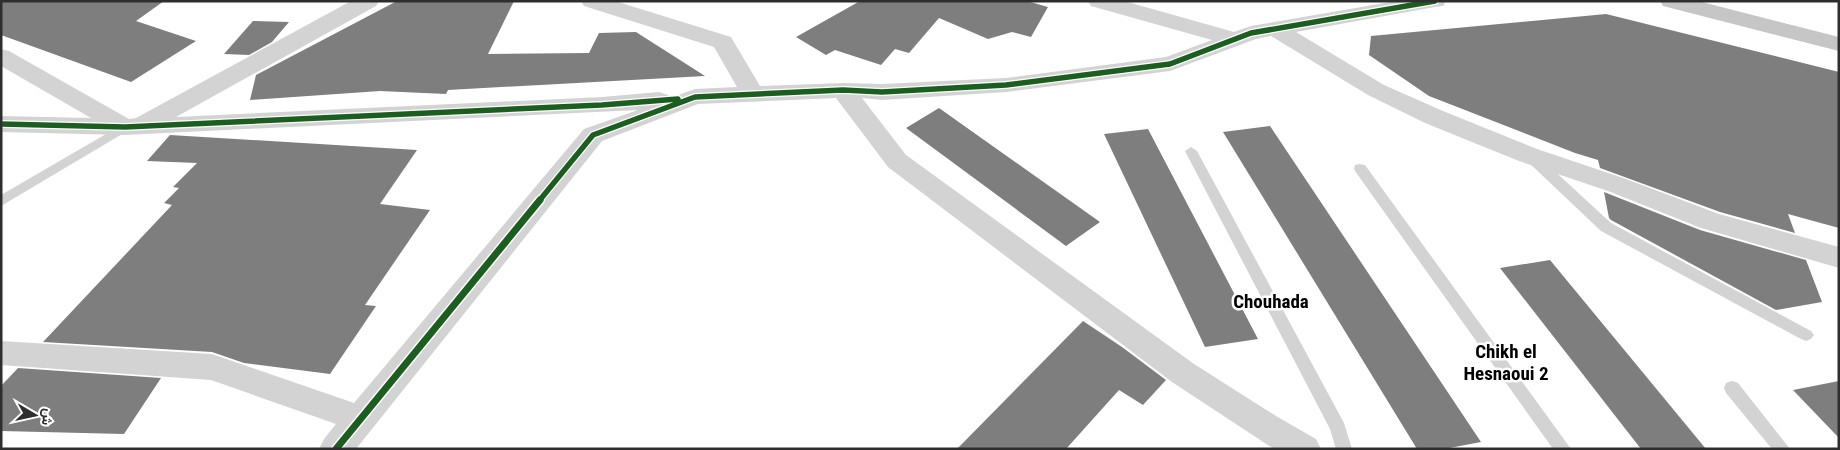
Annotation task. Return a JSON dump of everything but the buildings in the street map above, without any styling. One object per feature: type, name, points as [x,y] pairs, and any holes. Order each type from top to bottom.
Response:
[{"type":"main road","points":[[1672,1],[1839,44]]},
{"type":"street","points":[[132,127],[368,1]]},
{"type":"street","points":[[592,1],[723,42],[753,95]]},
{"type":"street","points":[[1099,1],[1234,40]]},
{"type":"street","points":[[1,124],[132,127],[602,105],[843,90],[882,92],[1006,85],[1170,64],[1251,33],[1435,1]]},
{"type":"street","points":[[1275,29],[1376,90],[1434,117],[1528,155],[1617,185],[1711,222],[1839,258]]},
{"type":"street","points":[[1,56],[132,127]]},
{"type":"street","points":[[843,90],[897,161],[1183,373],[1264,426],[1304,449]]},
{"type":"street","points":[[336,449],[593,135],[696,98]]},
{"type":"street","points":[[1,353],[212,367],[360,419]]},
{"type":"lane","points":[[1,201],[132,127]]},
{"type":"lane","points":[[1191,151],[1338,428],[1344,449]]},
{"type":"lane","points":[[1528,155],[1606,227],[1806,335]]},
{"type":"lane","points":[[1360,168],[1563,449]]},
{"type":"lane","points":[[1732,388],[1782,449]]},
{"type":"cycle path","points":[[336,449],[593,135],[695,97],[843,90],[882,92],[1006,85],[1170,64],[1251,33],[1435,1]]},
{"type":"cycle path","points":[[1,124],[125,127],[602,105],[678,99]]},
{"type":"district","name":"Chouhada","points":[[1271,301]]},
{"type":"district","name":"Chikh el Hesnaoui 2","points":[[1506,362]]}]
